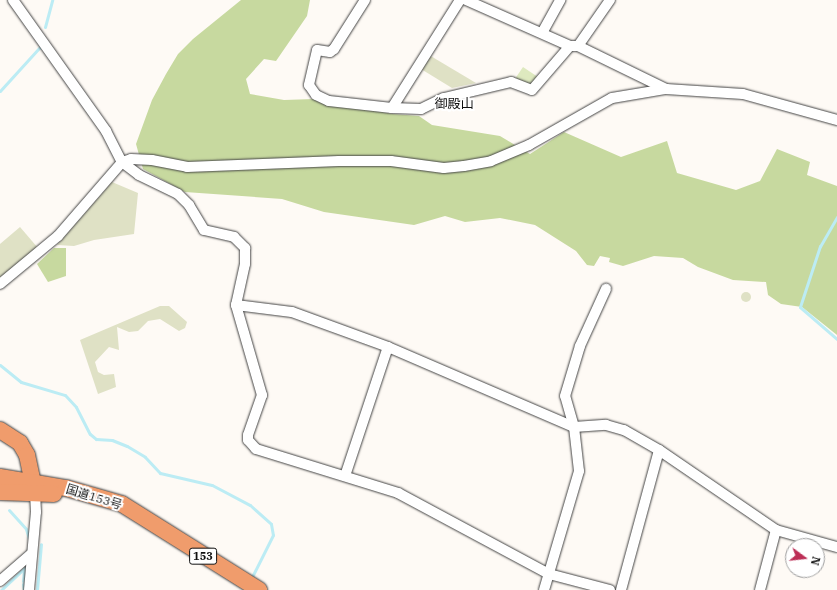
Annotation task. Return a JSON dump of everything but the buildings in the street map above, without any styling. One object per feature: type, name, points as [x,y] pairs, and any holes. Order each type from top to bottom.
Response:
[{"type":"highway","points":[[0,430],[20,443],[28,455],[34,488]]},
{"type":"highway","name":"国道153号","points":[[0,478],[55,494],[89,499],[111,506],[145,523],[148,522],[259,590]]},
{"type":"highway","name":"国道153号","points":[[0,492],[34,488]]},
{"type":"street","points":[[13,0],[106,131],[122,162],[139,175],[178,194],[189,205],[204,230],[226,234],[241,241],[247,256],[236,305],[262,395],[248,435],[248,440],[256,449],[398,493],[549,574],[610,590]]},
{"type":"street","points":[[365,0],[334,49],[330,52],[316,50],[309,85],[316,95],[329,101],[392,108],[421,109],[444,98],[511,82],[532,90],[574,46],[610,0]]},
{"type":"street","points":[[392,108],[460,0]]},
{"type":"street","points":[[466,0],[484,4],[542,33],[574,46],[666,89]]},
{"type":"street","points":[[542,33],[560,0]]},
{"type":"street","points":[[0,284],[58,236],[122,162],[131,159],[152,160],[187,167],[207,168],[339,161],[392,161],[444,168],[464,166],[491,161],[529,145],[612,98],[666,89],[743,94],[837,120]]},
{"type":"street","points":[[544,590],[579,471],[574,426],[565,396],[580,346],[606,289]]},
{"type":"street","points":[[236,305],[292,312],[388,347],[574,426],[606,425],[624,430],[659,450],[776,530],[837,547]]},
{"type":"street","points":[[345,476],[388,347]]},
{"type":"street","points":[[621,590],[659,450]]},
{"type":"street","points":[[29,590],[30,554],[36,512],[34,488]]},
{"type":"street","points":[[760,590],[776,530]]},
{"type":"street","points":[[0,581],[30,554]]},
{"type":"green space","points":[[241,0],[310,0],[307,16],[276,61],[264,59],[246,79],[250,94],[284,100],[314,99],[393,114],[419,116],[432,125],[500,136],[530,154],[564,132],[621,157],[667,141],[677,173],[736,190],[760,181],[777,149],[810,162],[807,175],[837,186],[837,335],[802,307],[781,304],[768,295],[766,282],[733,280],[698,267],[683,258],[654,256],[623,266],[609,262],[610,258],[600,256],[594,266],[587,265],[576,251],[535,225],[500,218],[465,222],[445,216],[414,225],[324,212],[282,199],[185,192],[143,169],[136,144],[152,100],[166,74],[178,54],[193,39]]},
{"type":"green space","points":[[429,55],[476,83],[452,88],[421,69]]},
{"type":"green space","points":[[523,67],[538,77],[531,88],[516,78]]},
{"type":"green space","points":[[112,182],[138,193],[134,234],[94,240],[74,246],[57,245]]},
{"type":"green space","points":[[20,227],[38,248],[0,278],[0,244]]},
{"type":"green space","points":[[54,248],[66,248],[66,276],[48,282],[37,264]]},
{"type":"green space","points":[[744,292],[748,292],[750,293],[750,301],[744,302],[741,299],[741,295]]},
{"type":"green space","points":[[160,306],[169,306],[187,322],[185,328],[179,331],[160,319],[148,321],[138,331],[129,332],[117,327],[119,350],[109,347],[95,362],[98,372],[104,375],[114,374],[116,387],[98,394],[80,340]]},
{"type":"waterway","points":[[45,27],[52,0]]},
{"type":"waterway","points":[[0,91],[40,47]]},
{"type":"waterway","points":[[837,217],[820,246],[800,307],[837,339]]},
{"type":"waterway","points":[[0,365],[21,382],[65,395],[76,407],[90,434],[96,439],[112,440],[127,446],[145,457],[160,473],[212,485],[250,505],[271,524],[273,535],[252,577]]},
{"type":"waterway","points":[[9,510],[26,529],[29,539]]},
{"type":"waterway","points":[[37,590],[41,544]]},
{"type":"waterway","points":[[1,590],[25,568]]},
{"type":"waterway","points":[[23,581],[24,570]]},
{"type":"waterway","points":[[23,584],[24,590]]},
{"type":"district","name":"御殿山","points":[[454,104]]}]
